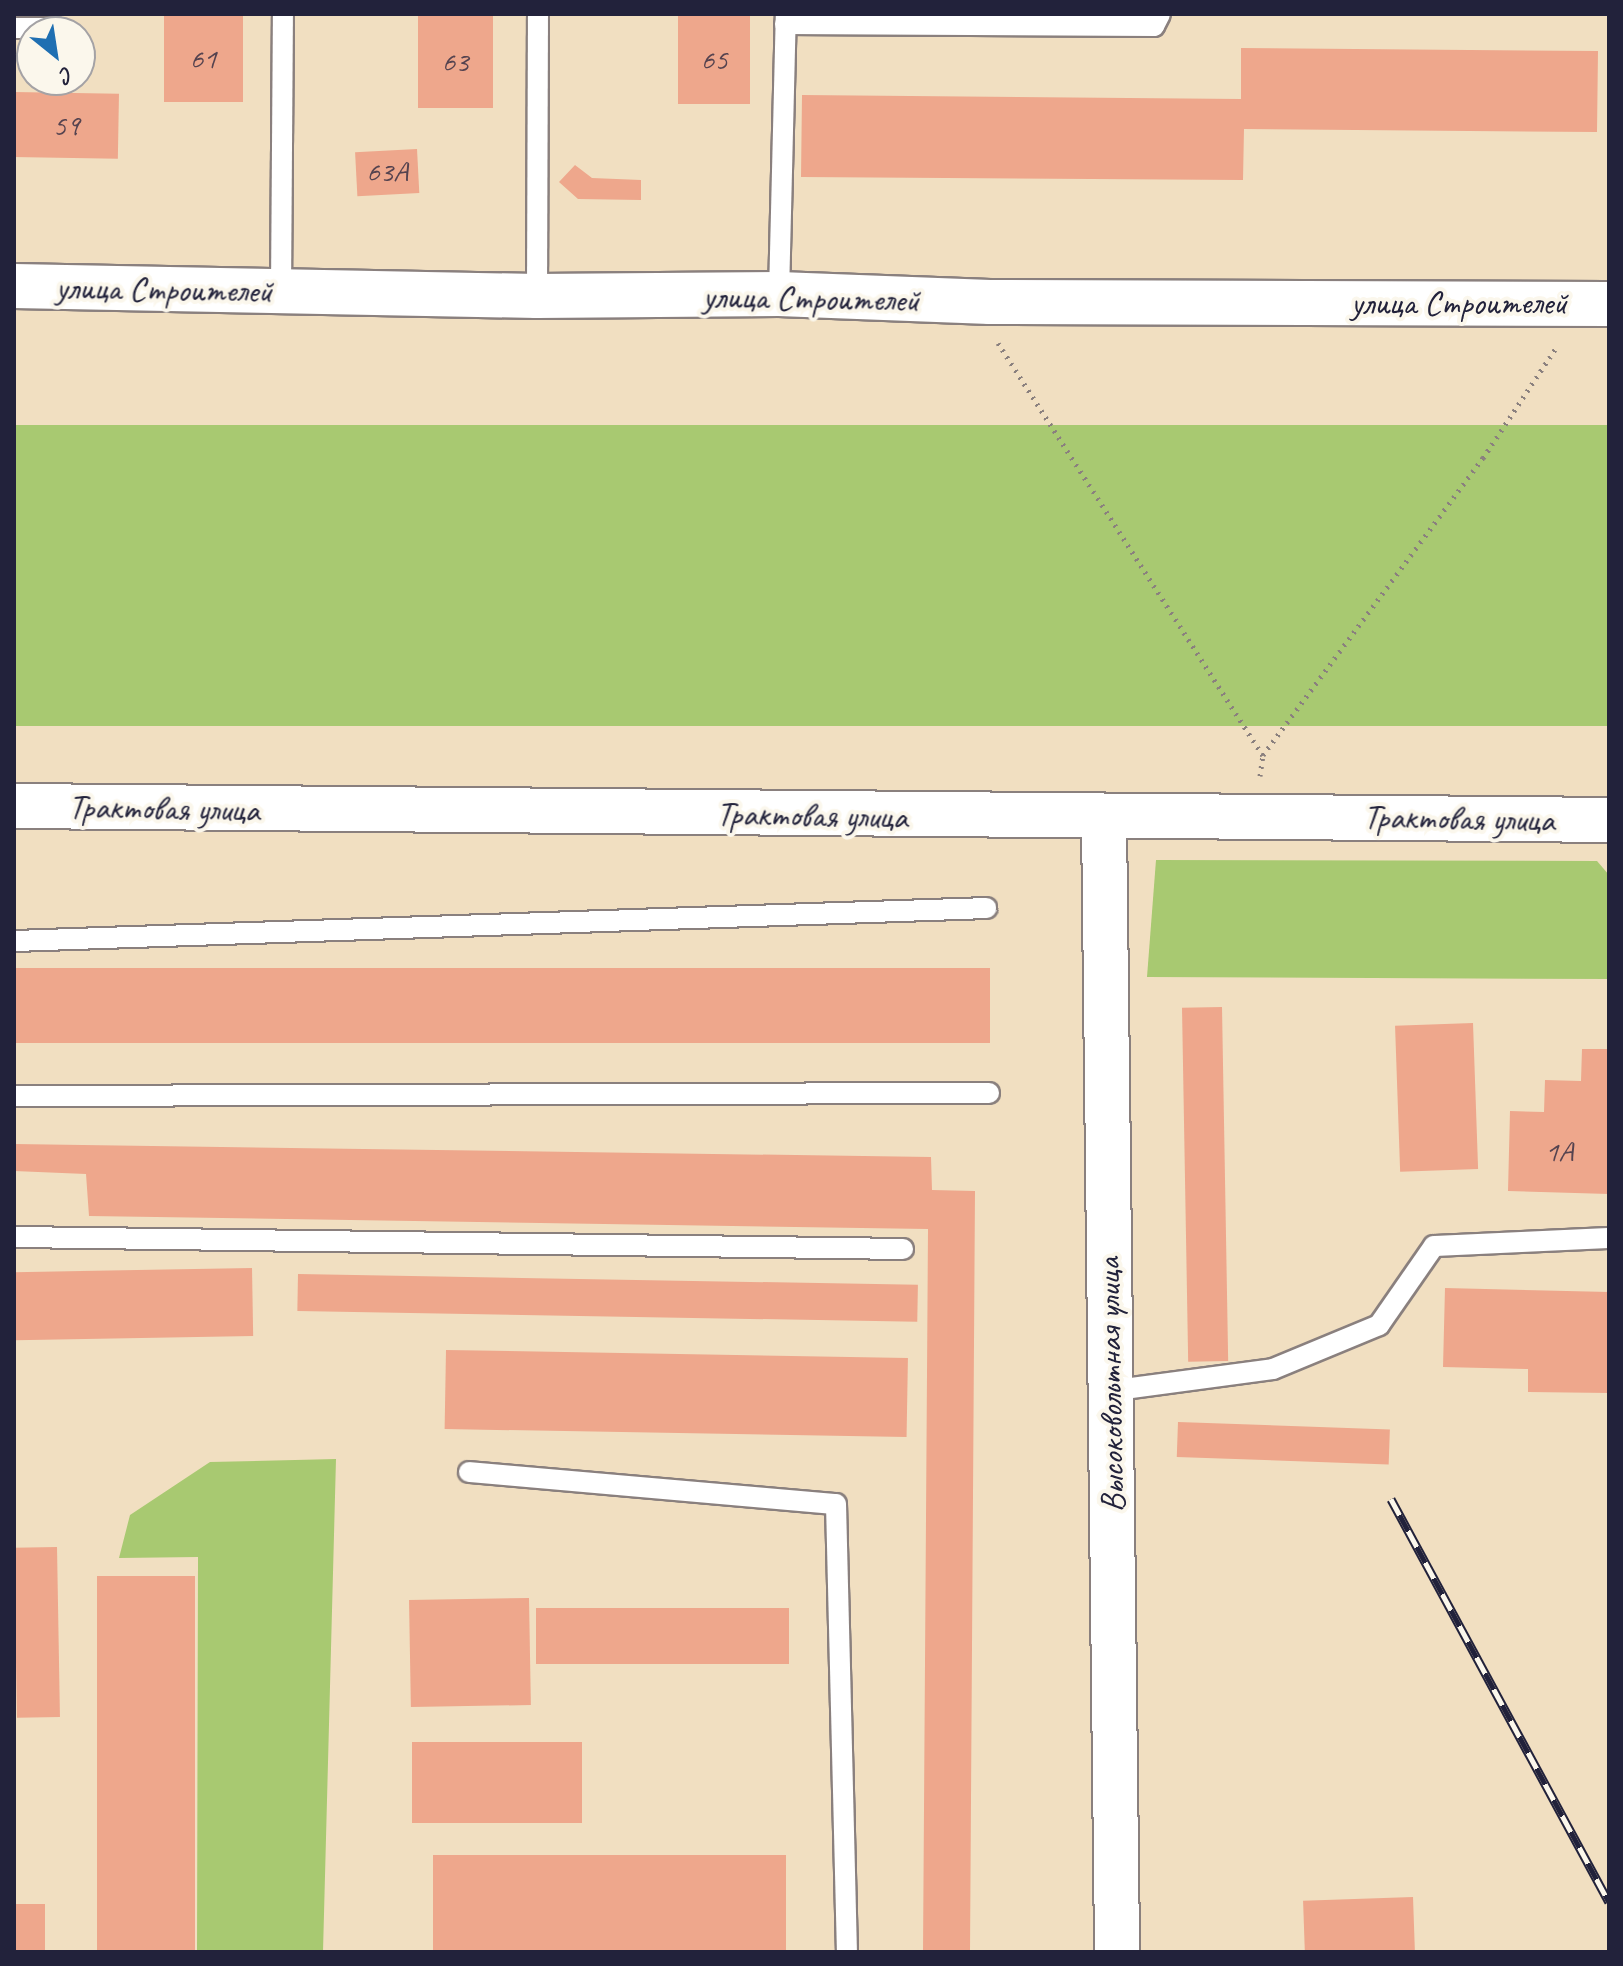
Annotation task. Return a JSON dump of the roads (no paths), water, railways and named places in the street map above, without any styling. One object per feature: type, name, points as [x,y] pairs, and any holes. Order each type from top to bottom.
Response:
[{"type":"main road","name":"улица Строителей","points":[[14,286],[537,296],[779,294],[990,302],[1591,304]]},
{"type":"main road","name":"Трактовая улица","points":[[14,806],[1104,818],[1253,815],[1609,820]]},
{"type":"main road","name":"Высоковольтная улица","points":[[1104,818],[1117,1952]]},
{"type":"lane","points":[[281,291],[283,14]]},
{"type":"lane","points":[[537,296],[538,14]]},
{"type":"lane","points":[[779,294],[785,19],[1154,26],[1160,14]]},
{"type":"lane","points":[[14,941],[986,908]]},
{"type":"lane","points":[[14,1096],[989,1093]]},
{"type":"lane","points":[[14,1237],[903,1249]]},
{"type":"lane","points":[[1109,1391],[1273,1369],[1379,1325],[1434,1246],[1609,1238]]},
{"type":"lane","points":[[469,1472],[836,1504],[847,1952]]},
{"type":"railway","points":[[1391,1499],[1609,1902]]}]
